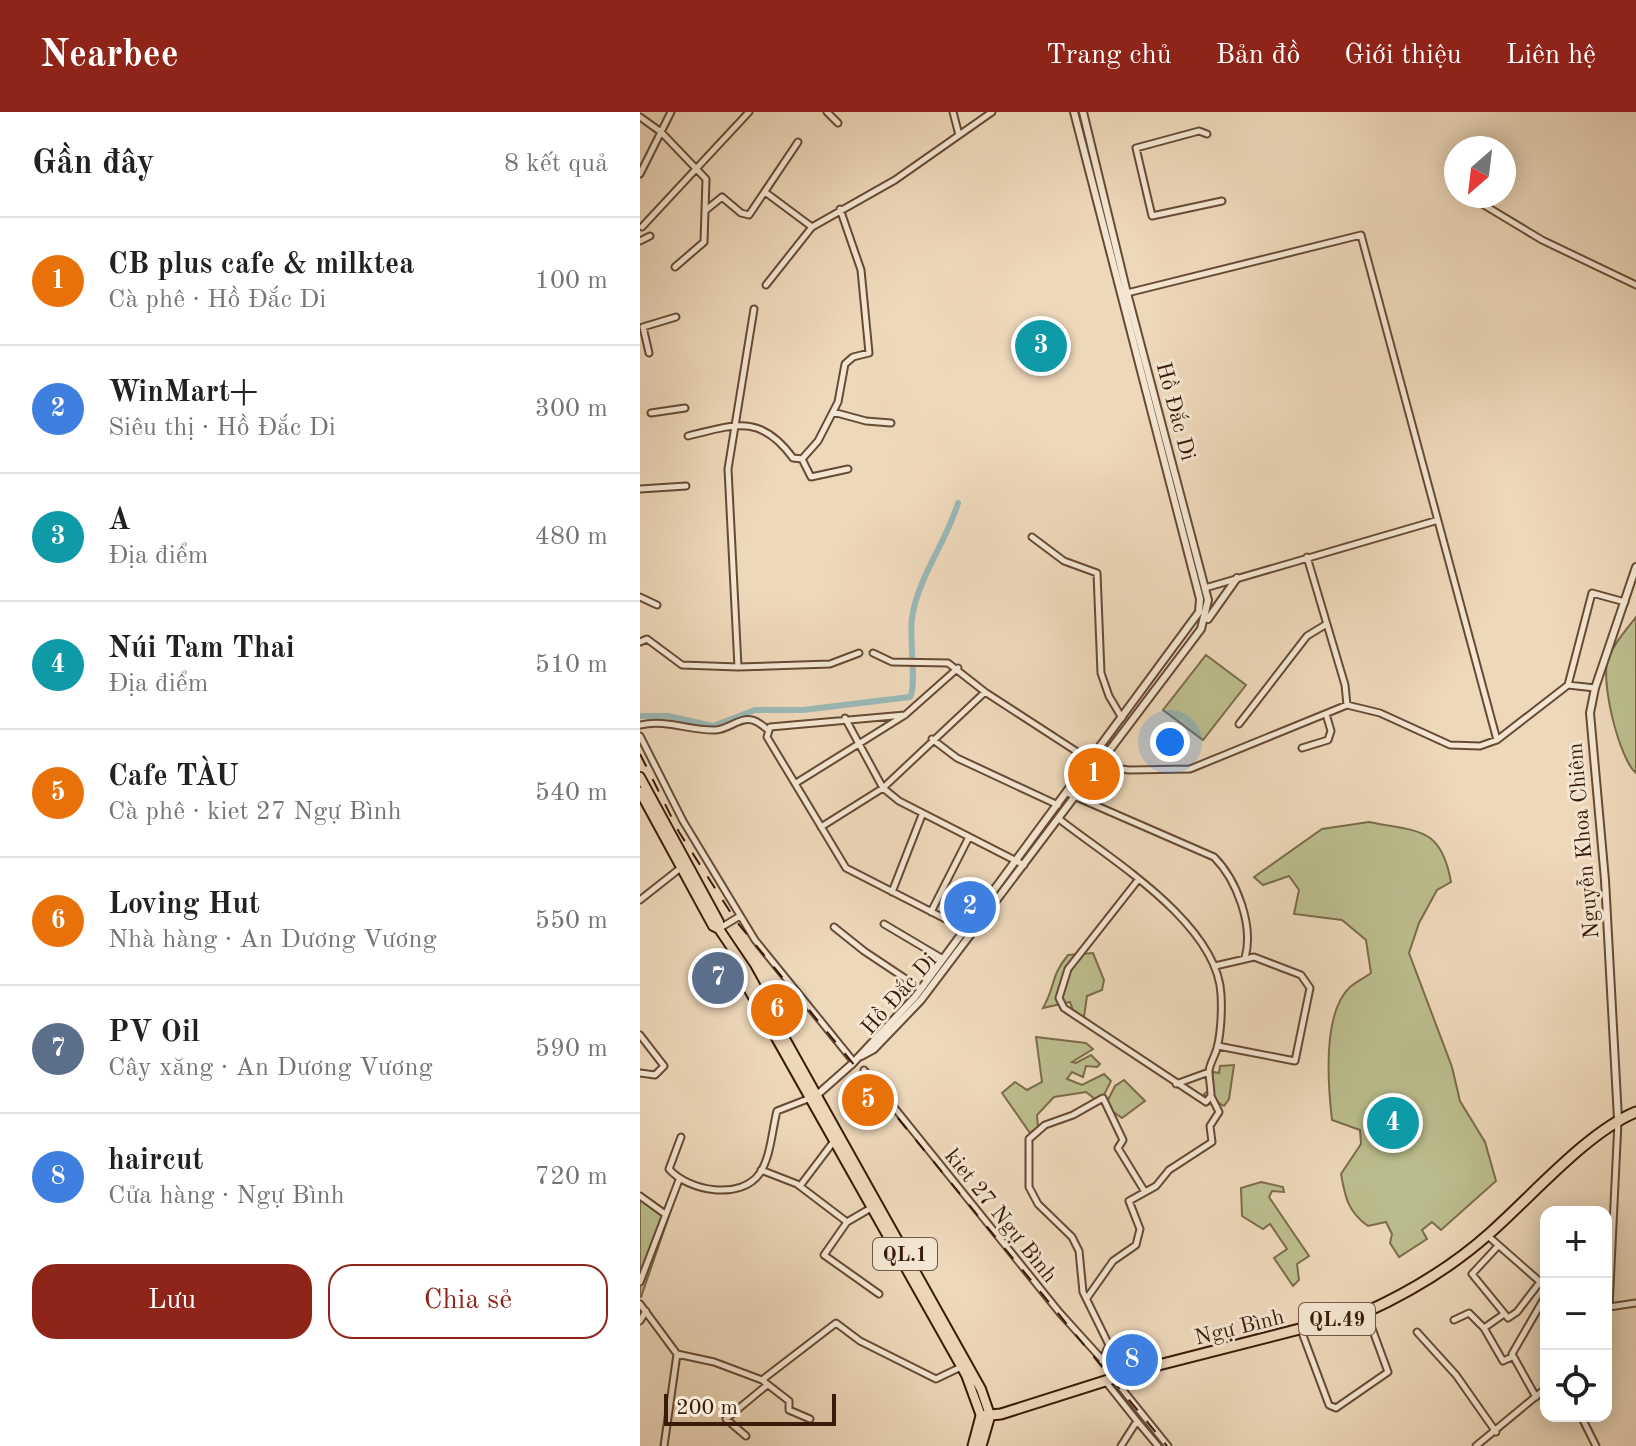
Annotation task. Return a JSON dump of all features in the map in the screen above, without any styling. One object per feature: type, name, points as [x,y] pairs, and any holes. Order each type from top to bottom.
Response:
[{"type":"highway","name":"Ngự Bình","points":[[986,1416],[1366,1312],[1399,1297],[1488,1236],[1618,1119],[1636,1112]]},
{"type":"highway","points":[[973,1446],[986,1416]]},
{"type":"highway","points":[[981,1446],[986,1416]]},
{"type":"main road","points":[[640,777],[713,926],[719,929]]},
{"type":"main road","points":[[640,792],[684,865]]},
{"type":"main road","name":"QL.1","points":[[719,929],[746,985],[814,1097],[986,1416]]},
{"type":"main road","name":"QL.1","points":[[814,1097],[871,1208],[981,1389],[986,1416]]},
{"type":"street","points":[[640,174],[671,112]]},
{"type":"street","points":[[642,227],[749,112]]},
{"type":"street","points":[[827,112],[838,123]]},
{"type":"street","points":[[953,112],[959,135]]},
{"type":"street","points":[[766,285],[812,227],[895,180],[992,112]]},
{"type":"street","name":"Hồ Đắc Di","points":[[856,1060],[921,989],[1024,865],[1201,629],[1208,612],[1205,588],[1196,568],[1074,112]]},
{"type":"street","name":"Hồ Đắc Di","points":[[1083,112],[1168,460]]},
{"type":"street","points":[[640,117],[661,132],[706,179],[704,242],[675,267]]},
{"type":"street","points":[[1207,134],[1199,131],[1136,148],[1152,216],[1222,201]]},
{"type":"street","points":[[705,211],[722,197],[741,213],[749,215],[798,142]]},
{"type":"street","points":[[765,192],[812,227]]},
{"type":"street","points":[[1489,208],[1542,240],[1636,285]]},
{"type":"street","points":[[802,459],[818,441],[838,402],[845,364],[853,357],[869,353],[861,270],[840,209]]},
{"type":"street","points":[[1127,293],[1361,235],[1435,521],[1497,740]]},
{"type":"street","points":[[640,241],[650,236]]},
{"type":"street","points":[[738,667],[728,469],[754,309]]},
{"type":"street","points":[[649,353],[643,327],[676,317]]},
{"type":"street","points":[[651,413],[685,408]]},
{"type":"street","points":[[833,412],[866,421],[891,423]]},
{"type":"street","points":[[688,436],[734,424],[770,432],[793,458],[802,459]]},
{"type":"street","points":[[802,459],[811,477],[848,469]]},
{"type":"street","points":[[640,489],[686,486]]},
{"type":"street","points":[[1205,588],[1435,521]]},
{"type":"street","points":[[1032,537],[1064,561],[1097,573],[1101,673],[1122,719]]},
{"type":"street","points":[[1307,557],[1345,685],[1347,705]]},
{"type":"street","name":"Nguyễn Khoa Chiêm","points":[[1618,1119],[1605,880],[1590,713],[1595,688],[1636,567]]},
{"type":"street","name":"Hồ Đắc Di","points":[[856,1060],[874,1049],[896,1028],[1199,612],[1196,568]]},
{"type":"street","points":[[1201,629],[1237,578]]},
{"type":"street","points":[[873,653],[898,662],[948,663],[958,668],[985,692],[1099,766],[1190,769],[1347,705],[1380,713],[1450,745],[1480,746],[1497,740],[1568,685],[1592,593],[1625,602]]},
{"type":"street","points":[[640,597],[657,605]]},
{"type":"street","points":[[1199,612],[1208,612]]},
{"type":"street","points":[[1239,724],[1307,636],[1325,625]]},
{"type":"street","points":[[642,641],[682,665],[830,664],[859,653]]},
{"type":"street","points":[[796,783],[860,746],[905,715],[958,668]]},
{"type":"street","points":[[1568,685],[1595,688]]},
{"type":"street","points":[[821,827],[883,788],[985,692]]},
{"type":"street","points":[[1302,748],[1328,740],[1331,731],[1326,714]]},
{"type":"street","points":[[640,725],[677,723],[716,730],[744,719],[756,720],[768,730],[845,718],[905,715]]},
{"type":"street","points":[[845,718],[883,788],[922,815],[1024,865]]},
{"type":"street","points":[[768,730],[767,737],[846,868],[969,931]]},
{"type":"street","points":[[640,736],[683,821],[740,916],[782,974],[856,1060],[814,1097],[777,1111],[761,1170],[740,1188],[731,1190],[679,1180],[669,1169],[681,1137]]},
{"type":"street","points":[[932,739],[957,758],[996,773],[1066,810]]},
{"type":"street","points":[[1067,793],[1214,857],[1229,872],[1239,901],[1247,932],[1245,958]]},
{"type":"street","points":[[892,892],[922,815]]},
{"type":"street","points":[[1059,819],[1138,880],[1196,935],[1215,966],[1221,993],[1218,1046],[1209,1072],[1211,1096],[1219,1112],[1210,1126],[1212,1142],[1169,1170],[1156,1186],[1129,1201],[1140,1229],[1136,1245],[1113,1261],[1086,1299]]},
{"type":"street","points":[[931,912],[969,837]]},
{"type":"street","points":[[640,900],[684,865]]},
{"type":"street","points":[[1138,880],[1068,969],[1059,998],[1064,1008],[1200,1101],[1206,1102],[1211,1096]]},
{"type":"street","points":[[719,929],[740,916]]},
{"type":"street","points":[[884,924],[943,959]]},
{"type":"street","points":[[834,927],[921,989]]},
{"type":"street","points":[[1215,966],[1254,957],[1295,972],[1309,984],[1295,1061],[1218,1046]]},
{"type":"street","points":[[640,1035],[664,1066],[655,1075],[640,1073]]},
{"type":"street","name":"kiet 27 Ngự Bình","points":[[864,1070],[1102,1361],[1113,1380]]},
{"type":"street","points":[[1176,1084],[1209,1072]]},
{"type":"street","points":[[1102,1361],[1108,1340],[1086,1299],[1079,1251],[1072,1237],[1038,1204],[1029,1187],[1029,1139],[1045,1125],[1073,1115],[1103,1098],[1123,1139],[1118,1147],[1145,1192]]},
{"type":"street","points":[[1610,1278],[1618,1119]]},
{"type":"street","points":[[800,1186],[834,1141]]},
{"type":"street","points":[[761,1170],[800,1186],[847,1222]]},
{"type":"street","points":[[640,1282],[679,1180]]},
{"type":"street","points":[[640,1196],[665,1214]]},
{"type":"street","points":[[871,1208],[847,1222],[824,1255],[879,1294]]},
{"type":"street","points":[[1488,1236],[1540,1282],[1517,1312],[1508,1318],[1472,1274],[1498,1246]]},
{"type":"street","points":[[1612,1308],[1636,1303]]},
{"type":"street","points":[[640,1304],[677,1354],[722,1364],[762,1380],[789,1401],[789,1410],[810,1419]]},
{"type":"street","points":[[1454,1320],[1469,1313],[1484,1328],[1503,1361],[1512,1357],[1540,1306]]},
{"type":"street","points":[[640,1321],[646,1311]]},
{"type":"street","points":[[1301,1329],[1332,1409],[1388,1372],[1366,1312]]},
{"type":"street","points":[[1484,1328],[1504,1314]]},
{"type":"street","points":[[762,1380],[836,1323],[860,1341],[936,1379],[961,1367]]},
{"type":"street","points":[[1417,1332],[1456,1375],[1496,1432]]},
{"type":"street","points":[[664,1446],[677,1354]]},
{"type":"street","points":[[1512,1357],[1536,1397]]},
{"type":"street","points":[[1113,1380],[1137,1421],[1158,1446]]},
{"type":"street","points":[[1113,1380],[1168,1446]]},
{"type":"street","points":[[746,1436],[726,1419],[767,1385]]},
{"type":"street","points":[[1476,1446],[1540,1393]]},
{"type":"street","points":[[1121,1446],[1137,1421]]},
{"type":"street","points":[[1584,1422],[1596,1446]]},
{"type":"green space","points":[[1636,617],[1636,773],[1623,752],[1613,719],[1606,669],[1620,637]]},
{"type":"green space","points":[[1206,655],[1246,685],[1203,740],[1163,710]]},
{"type":"green space","points":[[1369,822],[1425,835],[1441,850],[1447,864],[1451,882],[1437,890],[1419,923],[1409,953],[1452,1067],[1460,1101],[1485,1142],[1496,1181],[1441,1230],[1432,1222],[1422,1230],[1427,1239],[1399,1257],[1390,1243],[1392,1234],[1386,1222],[1368,1226],[1348,1203],[1341,1174],[1361,1144],[1360,1130],[1332,1120],[1329,1088],[1331,1031],[1341,999],[1350,987],[1371,973],[1366,940],[1342,920],[1294,914],[1299,890],[1289,876],[1263,885],[1254,877],[1322,829]]},
{"type":"green space","points":[[1093,953],[1104,980],[1102,990],[1087,996],[1084,1017],[1075,1016],[1070,1002],[1043,1008],[1058,969],[1068,955]]},
{"type":"green space","points":[[1036,1037],[1086,1043],[1093,1049],[1072,1062],[1091,1055],[1100,1064],[1097,1067],[1086,1066],[1083,1077],[1072,1072],[1067,1079],[1082,1085],[1104,1074],[1111,1081],[1100,1103],[1086,1092],[1054,1097],[1037,1115],[1038,1127],[1030,1133],[1002,1093],[1015,1082],[1027,1090],[1042,1082]]},
{"type":"green space","points":[[1234,1065],[1229,1099],[1224,1106],[1203,1095],[1209,1090],[1213,1072],[1219,1073],[1220,1066]]},
{"type":"green space","points":[[1124,1080],[1145,1101],[1122,1118],[1105,1106],[1115,1086]]},
{"type":"green space","points":[[1261,1182],[1283,1187],[1284,1192],[1272,1191],[1269,1197],[1309,1256],[1297,1264],[1299,1280],[1293,1286],[1274,1258],[1287,1249],[1270,1224],[1263,1229],[1242,1216],[1241,1188]]},
{"type":"green space","points":[[640,1194],[670,1213],[641,1297],[640,1297]]},
{"type":"waterway","points":[[640,716],[668,716],[713,726],[755,710],[803,710],[910,697],[913,683],[911,626],[915,603],[958,503]]},
{"type":"railway","points":[[640,754],[679,832],[736,921],[1167,1446]]},
{"type":"place","name":"A","points":[[1041,346]]},
{"type":"place","name":"CB plus cafe & milktea","points":[[1094,774]]},
{"type":"place","name":"WinMart+","points":[[970,907]]},
{"type":"place","name":"PV Oil","points":[[718,978]]},
{"type":"place","name":"Loving Hut","points":[[777,1010]]},
{"type":"place","name":"Cafe TÀU","points":[[868,1100]]},
{"type":"place","name":"Núi Tam Thai","points":[[1393,1123]]},
{"type":"place","name":"haircut","points":[[1132,1360]]}]
